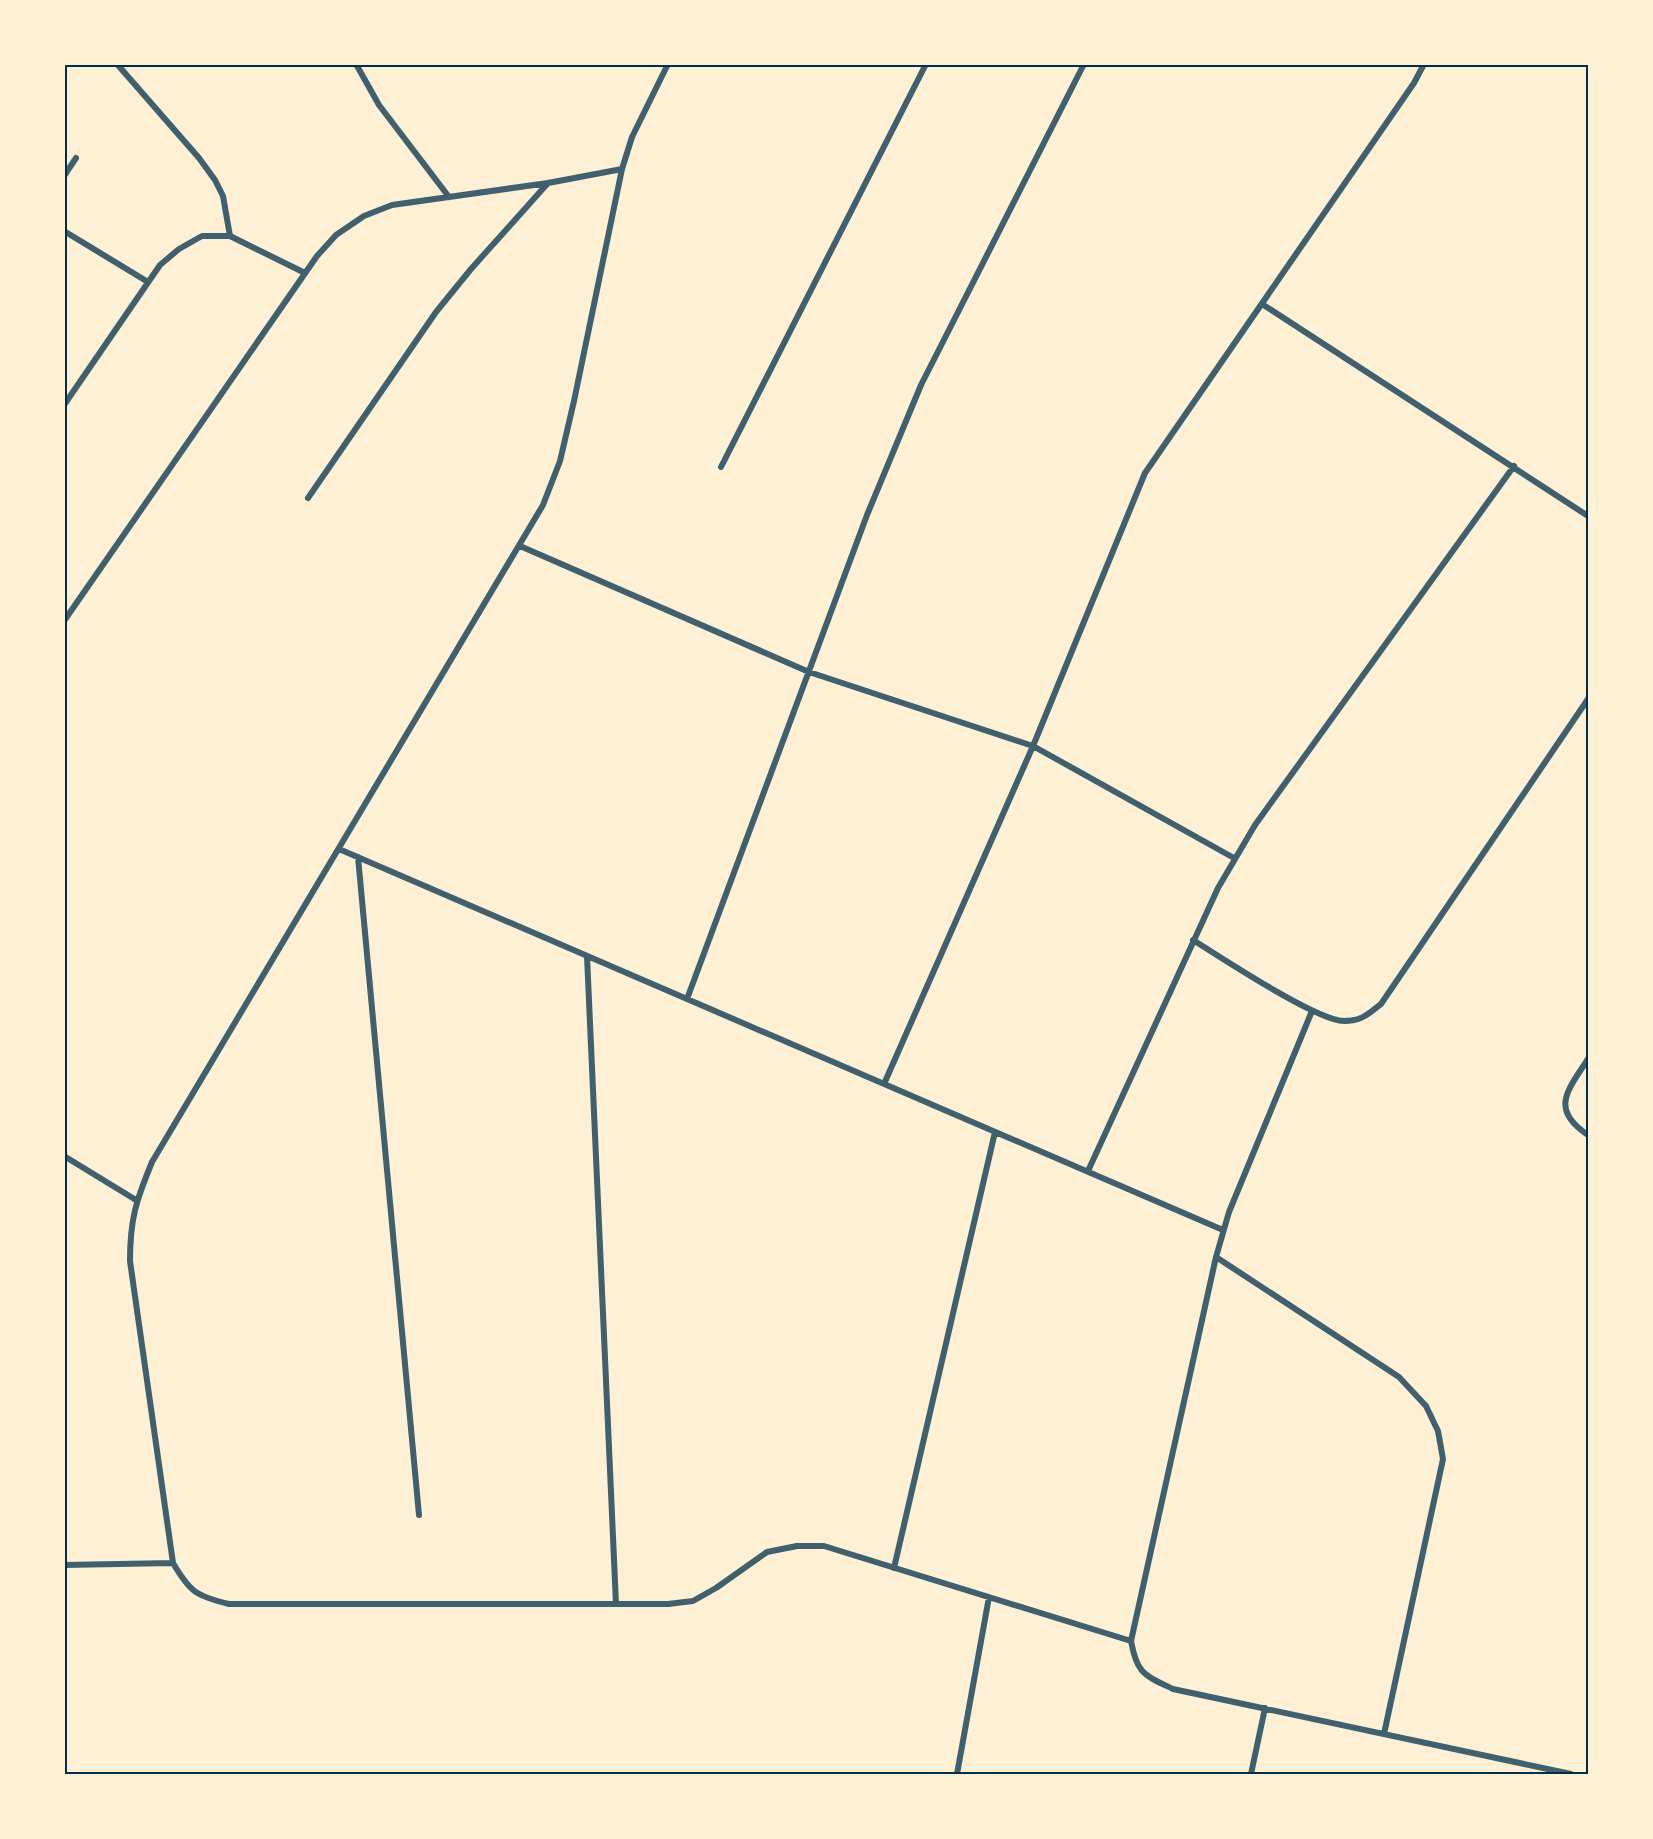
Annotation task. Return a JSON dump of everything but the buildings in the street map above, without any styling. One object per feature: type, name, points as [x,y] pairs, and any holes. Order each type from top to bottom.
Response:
[{"type":"street","points":[[117,64],[199,158],[215,180],[223,196],[230,236]]},
{"type":"street","points":[[356,64],[379,105],[449,197]]},
{"type":"street","points":[[668,64],[632,137],[622,169],[560,461],[543,505],[152,1162],[136,1200],[130,1231],[130,1261],[173,1563],[187,1586],[206,1598],[229,1604],[669,1604],[693,1601],[716,1588],[767,1552],[797,1546],[824,1545],[1131,1641]]},
{"type":"street","points":[[721,467],[926,64]]},
{"type":"street","points":[[687,999],[867,515],[921,385],[1084,64]]},
{"type":"street","points":[[885,1084],[1033,746],[1145,474],[1414,83],[1424,64]]},
{"type":"street","points":[[64,176],[76,158]]},
{"type":"street","points":[[64,621],[305,273],[336,235],[364,216],[392,206],[548,183],[622,169]]},
{"type":"street","points":[[308,498],[436,312],[548,183]]},
{"type":"street","points":[[64,231],[147,282]]},
{"type":"street","points":[[64,405],[160,265],[179,249],[202,236],[230,236],[305,273]]},
{"type":"street","points":[[1262,304],[1588,516]]},
{"type":"street","points":[[1088,1171],[1193,940],[1234,858],[1255,825],[1514,466]]},
{"type":"street","points":[[520,546],[809,672],[1033,746],[1234,858]]},
{"type":"street","points":[[1193,940],[1312,1011],[1342,1021],[1363,1019],[1381,1004],[1588,699]]},
{"type":"street","points":[[339,849],[1224,1230]]},
{"type":"street","points":[[358,857],[419,1515]]},
{"type":"street","points":[[587,956],[616,1604]]},
{"type":"street","points":[[1312,1011],[1229,1212],[1216,1257],[1131,1641],[1135,1662],[1149,1678],[1173,1689],[1571,1774]]},
{"type":"street","points":[[1588,1059],[1569,1090],[1565,1107],[1568,1118],[1588,1135]]},
{"type":"street","points":[[894,1568],[995,1132]]},
{"type":"street","points":[[64,1156],[136,1200]]},
{"type":"street","points":[[1216,1257],[1399,1377],[1426,1406],[1438,1431],[1443,1460],[1384,1734]]},
{"type":"street","points":[[64,1565],[173,1563]]},
{"type":"street","points":[[957,1774],[989,1597]]},
{"type":"street","points":[[1251,1774],[1265,1708]]}]
